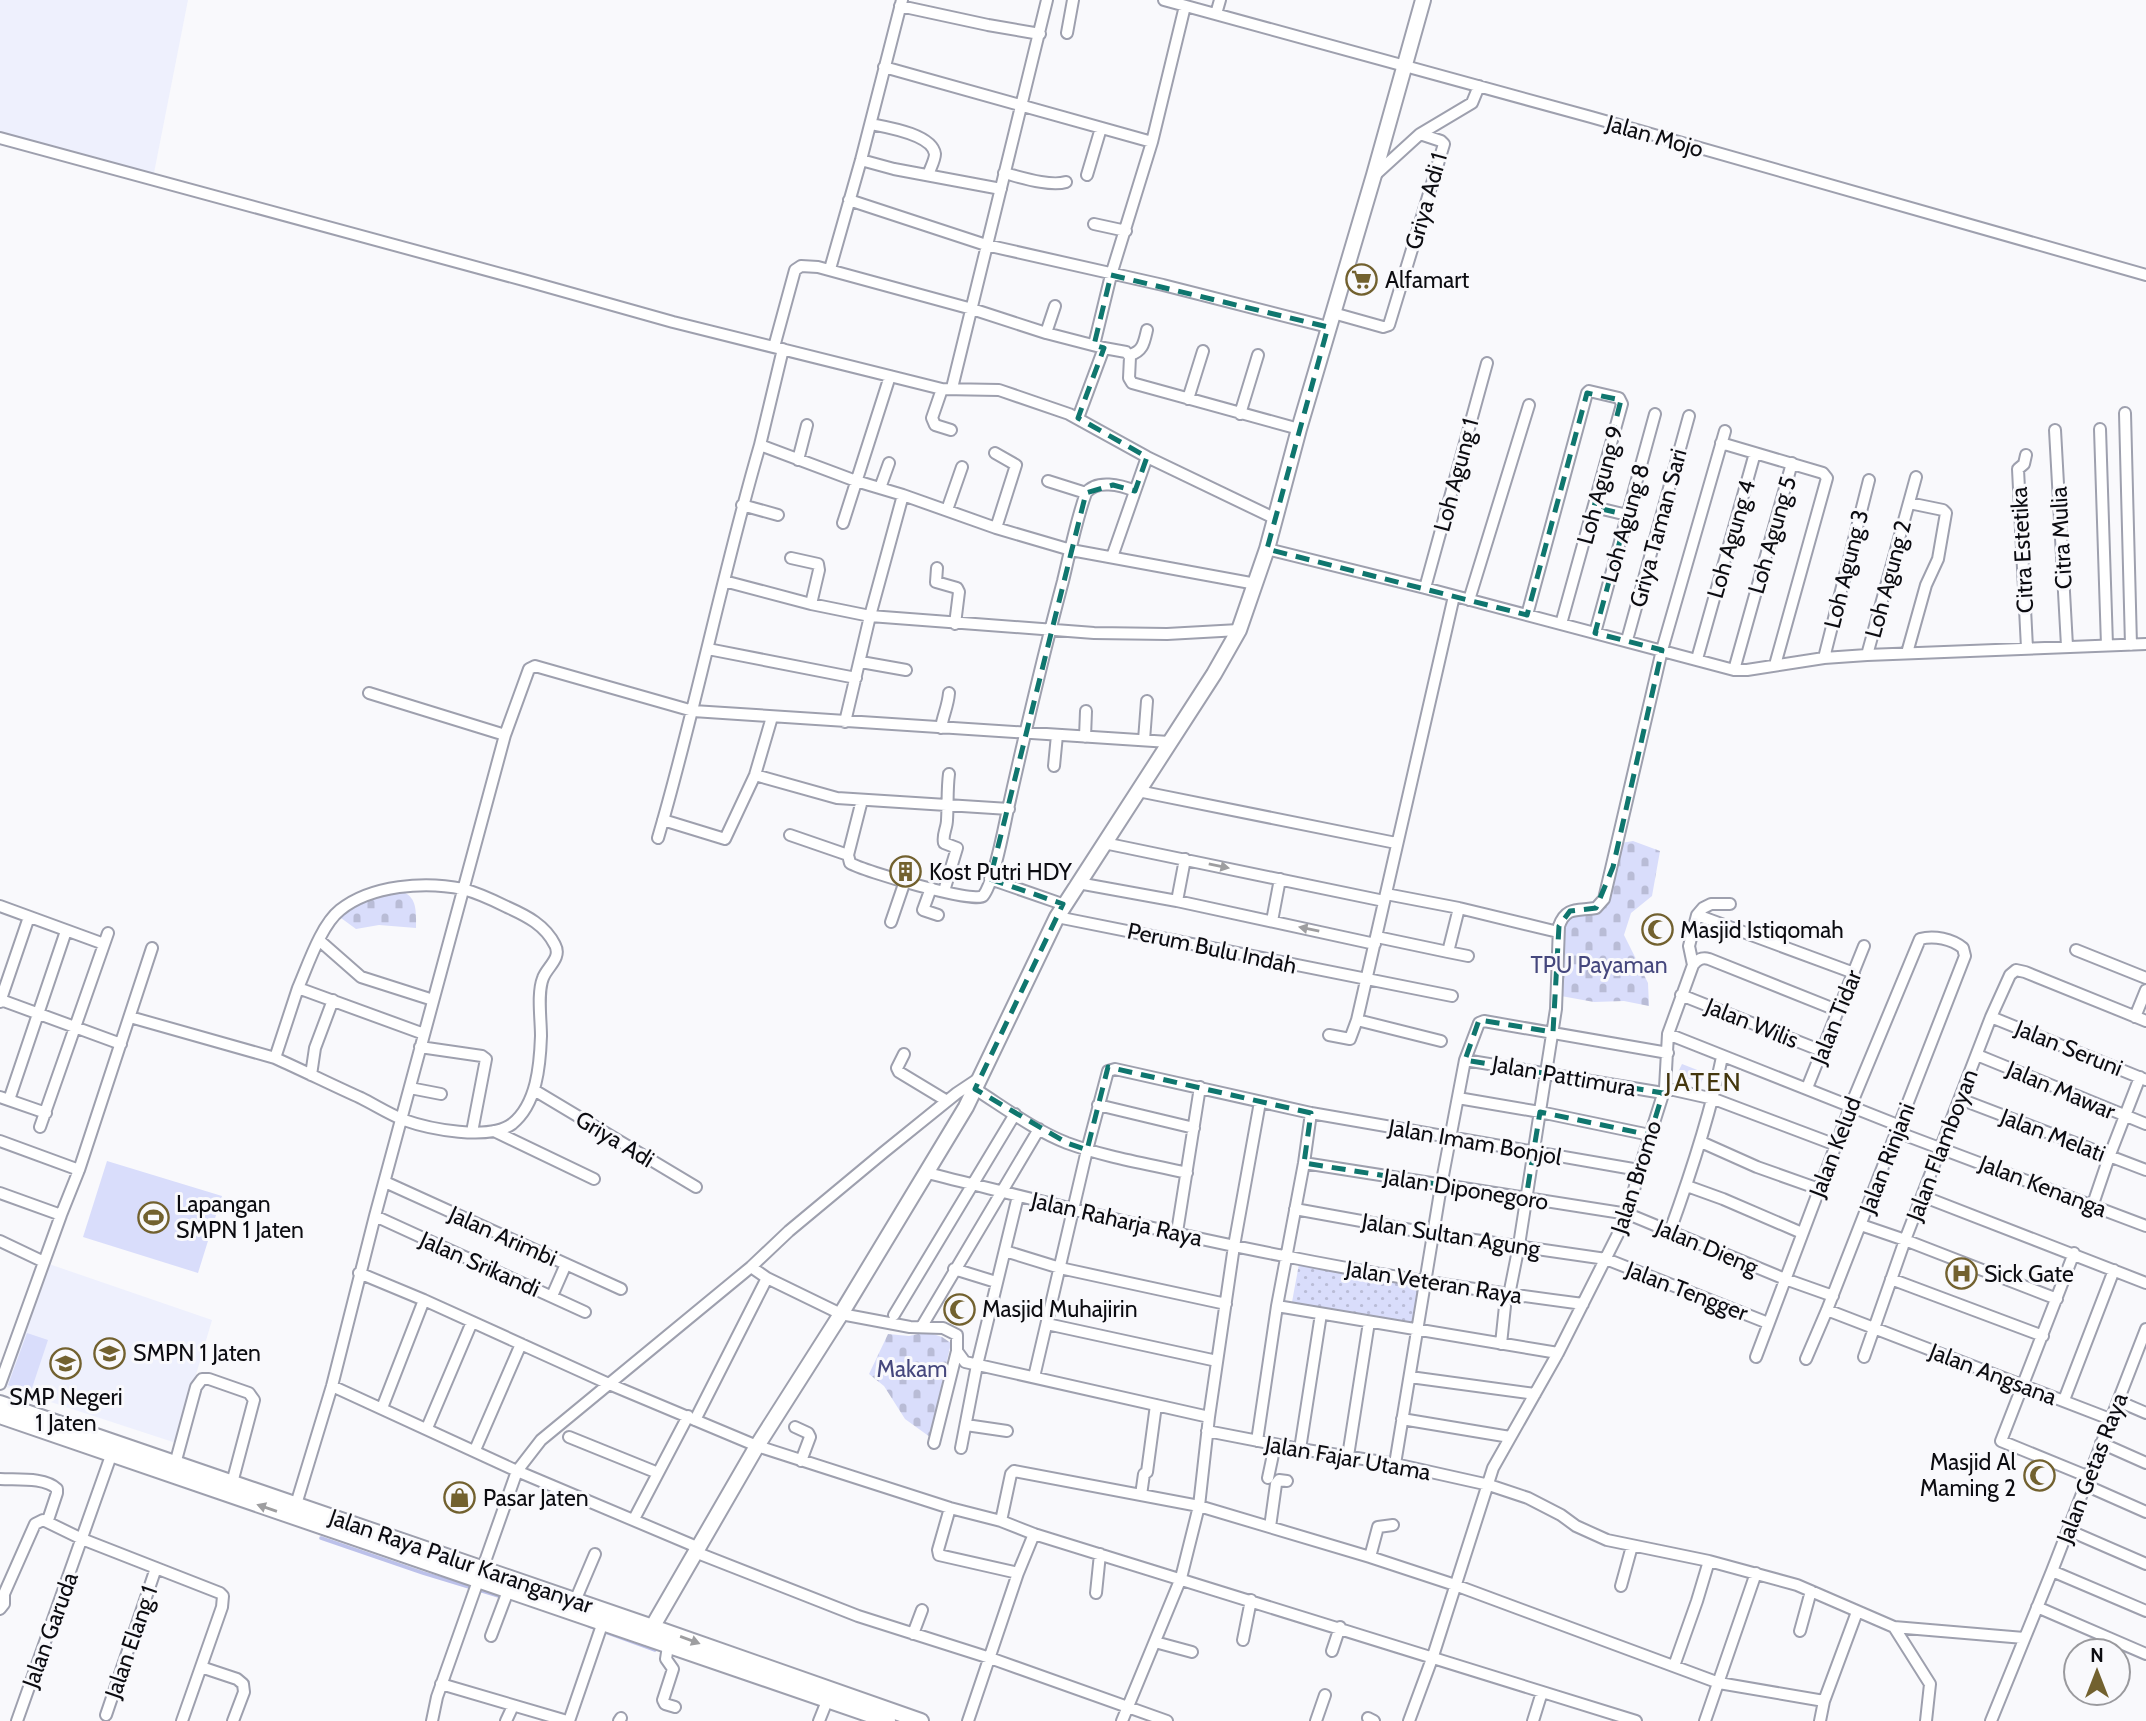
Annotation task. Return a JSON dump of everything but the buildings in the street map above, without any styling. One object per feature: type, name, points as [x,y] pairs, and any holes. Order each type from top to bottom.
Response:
[{"type":"main road","points":[[650,1632],[757,1446],[927,1172],[977,1083],[1061,911],[1214,674],[1239,630],[1267,549],[1423,0]]},
{"type":"main road","name":"Jalan Raya Palur Karanganyar","points":[[0,1403],[113,1449],[175,1464],[232,1483],[294,1511]]},
{"type":"main road","name":"Jalan Raya Palur Karanganyar","points":[[0,1416],[113,1449],[294,1511],[477,1583],[508,1591],[575,1601],[824,1707],[921,1721]]},
{"type":"main road","name":"Jalan Raya Palur Karanganyar","points":[[508,1591],[601,1628],[650,1632],[668,1646],[824,1707],[888,1721]]},
{"type":"street","points":[[951,430],[935,425],[932,418],[947,388],[972,309],[1047,0]]},
{"type":"street","points":[[1067,33],[1073,0]]},
{"type":"street","name":"Jalan Mojo","points":[[1164,0],[1404,65],[1477,91],[2146,275]]},
{"type":"street","points":[[1216,14],[1220,0]]},
{"type":"street","points":[[830,270],[871,124],[901,3],[988,25],[1040,34]]},
{"type":"street","points":[[1078,418],[1099,347],[1111,275],[1152,142],[1185,6]]},
{"type":"street","points":[[884,67],[1152,142]]},
{"type":"street","points":[[1420,134],[1472,103],[1477,91]]},
{"type":"street","points":[[871,124],[908,132],[932,147],[935,155],[928,175]]},
{"type":"street","points":[[1087,174],[1101,128]]},
{"type":"street","name":"Griya Adi 1","points":[[1331,320],[1382,327],[1389,325],[1444,144],[1420,134],[1374,175]]},
{"type":"street","points":[[0,138],[673,322],[947,388],[999,390],[1078,418],[1147,457],[1274,518]]},
{"type":"street","points":[[861,160],[894,169],[1001,189]]},
{"type":"street","points":[[1004,173],[1052,183],[1066,182]]},
{"type":"street","points":[[849,200],[986,245],[1111,275],[1331,320]]},
{"type":"street","points":[[1094,224],[1126,231]]},
{"type":"street","points":[[658,838],[693,711],[742,505],[760,445],[795,270],[806,266],[830,270],[972,309],[1046,333],[1122,350],[1130,355],[1143,347],[1147,330]]},
{"type":"street","points":[[1046,333],[1055,306]]},
{"type":"street","points":[[1188,399],[1203,351]]},
{"type":"street","points":[[1130,355],[1129,378],[1132,383],[1299,429]]},
{"type":"street","points":[[1240,414],[1258,355]]},
{"type":"street","name":"Loh Agung 1","points":[[1425,588],[1487,363]]},
{"type":"street","points":[[843,523],[890,376]]},
{"type":"street","name":"Loh Agung 9","points":[[1527,615],[1587,393],[1589,391],[1619,398],[1622,401],[1561,624]]},
{"type":"street","points":[[1469,600],[1529,405]]},
{"type":"street","points":[[2125,413],[2130,645]]},
{"type":"street","name":"Loh Agung 8","points":[[1595,633],[1655,414]]},
{"type":"street","name":"Griya Taman Sari","points":[[1627,640],[1689,416]]},
{"type":"street","points":[[798,460],[807,425]]},
{"type":"street","points":[[2100,429],[2107,645]]},
{"type":"street","name":"Citra Mulia","points":[[2055,430],[2067,646]]},
{"type":"street","name":"Loh Agung 4","points":[[1558,932],[1562,916],[1570,911],[1596,908],[1604,899],[1662,650],[1725,431]]},
{"type":"street","name":"Loh Agung 4","points":[[1697,659],[1755,453],[1721,443]]},
{"type":"street","points":[[760,445],[856,481],[1071,550],[1256,584]]},
{"type":"street","points":[[995,453],[1016,466],[996,528]]},
{"type":"street","points":[[1755,453],[1793,463]]},
{"type":"street","name":"Citra Estetika","points":[[2026,455],[2024,464],[2018,469],[2027,648]]},
{"type":"street","points":[[1112,557],[1147,457]]},
{"type":"street","points":[[880,488],[889,463]]},
{"type":"street","name":"Loh Agung 5","points":[[1734,670],[1793,463],[1823,473],[1827,478],[1775,665]]},
{"type":"street","points":[[947,510],[962,467]]},
{"type":"street","name":"Loh Agung 2","points":[[1867,655],[1916,477]]},
{"type":"street","name":"Loh Agung 3","points":[[1824,658],[1869,480]]},
{"type":"street","points":[[1048,481],[1086,493]]},
{"type":"street","points":[[862,800],[848,855],[850,863],[944,891],[979,898],[982,896],[990,879],[1009,808],[1050,629],[1086,493],[1093,486],[1113,485],[1135,491]]},
{"type":"street","points":[[845,722],[870,616],[904,495]]},
{"type":"street","name":"Loh Agung 2","points":[[1907,653],[1927,585],[1938,559],[1946,513],[1943,510],[1909,503]]},
{"type":"street","points":[[742,505],[778,515]]},
{"type":"street","points":[[1594,507],[1627,515]]},
{"type":"street","points":[[1267,549],[1627,640],[1734,670],[1867,655],[2146,644]]},
{"type":"street","points":[[791,558],[818,564],[811,604]]},
{"type":"street","points":[[937,568],[936,582],[957,587],[959,592],[956,624]]},
{"type":"street","points":[[724,581],[870,616],[956,624],[1142,634],[1239,630]]},
{"type":"street","points":[[1329,1035],[1350,1039],[1357,1020],[1454,596]]},
{"type":"street","points":[[708,649],[856,678]]},
{"type":"street","points":[[861,662],[906,670]]},
{"type":"street","points":[[294,1511],[332,1386],[359,1273],[505,735],[529,669],[535,666],[693,711],[1170,742]]},
{"type":"street","points":[[369,693],[505,735]]},
{"type":"street","points":[[941,728],[949,693]]},
{"type":"street","points":[[1143,740],[1147,701]]},
{"type":"street","points":[[1085,737],[1086,711]]},
{"type":"street","points":[[663,820],[724,839],[755,775],[772,717]]},
{"type":"street","points":[[1054,766],[1056,736]]},
{"type":"street","points":[[944,891],[957,848],[943,841],[949,774]]},
{"type":"street","points":[[755,775],[828,797],[1009,808]]},
{"type":"street","points":[[1138,791],[1396,843]]},
{"type":"street","points":[[790,835],[848,855]]},
{"type":"street","points":[[1104,843],[1280,879],[1459,908],[1558,932],[1553,1032],[1509,1295]]},
{"type":"street","points":[[1177,901],[1185,859]]},
{"type":"street","name":"Perum Bulu Indah","points":[[990,879],[1061,911],[1366,980],[1452,996]]},
{"type":"street","points":[[1272,921],[1280,879]]},
{"type":"street","points":[[891,922],[905,881]]},
{"type":"street","points":[[1078,883],[1468,956]]},
{"type":"street","points":[[130,1017],[275,1058],[402,1119],[450,1130],[494,1131],[506,1128],[517,1119],[534,1090],[541,1042],[541,989],[543,978],[557,956],[557,950],[545,931],[532,919],[464,890],[443,886],[414,887],[377,892],[356,900],[338,911],[331,919],[298,988],[275,1058]]},
{"type":"street","points":[[932,888],[923,911],[938,915]]},
{"type":"street","points":[[1693,965],[1689,946],[1697,915],[1711,904],[1730,904]]},
{"type":"street","points":[[0,906],[66,931],[106,939],[40,1127]]},
{"type":"street","points":[[1448,951],[1459,908]]},
{"type":"street","points":[[1697,915],[1854,973]]},
{"type":"street","points":[[29,917],[0,1001],[121,1044]]},
{"type":"street","points":[[46,1113],[4,1099],[38,1014],[66,931]]},
{"type":"street","name":"Jalan Kelud","points":[[1756,1357],[1851,1105],[1920,939],[1926,937],[1951,941],[1963,948],[1965,956]]},
{"type":"street","points":[[320,941],[361,977],[433,1000]]},
{"type":"street","name":"Jalan Tidar","points":[[1807,1088],[1864,946]]},
{"type":"street","points":[[0,1384],[79,1170],[152,948]]},
{"type":"street","points":[[2076,950],[2146,978]]},
{"type":"street","name":"Jalan Rinjani","points":[[1806,1359],[1965,956]]},
{"type":"street","points":[[1693,965],[1697,960],[1709,959],[1839,1011]]},
{"type":"street","name":"Jalan Bromo","points":[[1409,1721],[1433,1656],[1493,1468],[1558,1353],[1628,1214],[1664,1091],[1668,1034],[1693,965]]},
{"type":"street","name":"Jalan Flamboyan","points":[[1864,1357],[1940,1148],[2010,975],[2015,970],[2020,970],[2141,1019]]},
{"type":"street","points":[[298,988],[424,1034]]},
{"type":"street","points":[[2141,1019],[2146,990]]},
{"type":"street","name":"Jalan Wilis","points":[[1681,995],[1822,1051]]},
{"type":"street","points":[[311,1075],[318,1038],[333,1000]]},
{"type":"street","name":"Jalan Seruni","points":[[1991,1017],[2143,1079]]},
{"type":"street","points":[[1357,1020],[1441,1041]]},
{"type":"street","points":[[1395,1464],[1441,1186],[1465,1060],[1470,1041],[1481,1021],[1668,1053]]},
{"type":"street","name":"Jalan Kenanga","points":[[1668,1034],[1851,1105],[1940,1148],[2146,1226]]},
{"type":"street","points":[[421,1047],[482,1056],[486,1059],[472,1132]]},
{"type":"street","points":[[904,1054],[897,1068],[899,1072],[947,1101]]},
{"type":"street","name":"Jalan Mawar","points":[[1977,1055],[2146,1124]]},
{"type":"street","points":[[1671,1231],[1714,1099],[1723,1057]]},
{"type":"street","name":"Jalan Pattimura","points":[[1465,1060],[1714,1099],[1836,1145]]},
{"type":"street","name":"Jalan Imam Bonjol","points":[[1098,1105],[1108,1071],[1115,1069],[1311,1113],[1639,1170]]},
{"type":"street","points":[[2093,1204],[2124,1116],[2143,1079]]},
{"type":"street","points":[[432,1721],[441,1684],[517,1471],[531,1451],[547,1434],[751,1267],[789,1231],[947,1101],[977,1083],[1015,1114],[1067,1143],[1187,1173]]},
{"type":"street","points":[[1177,1232],[1200,1087]]},
{"type":"street","points":[[410,1088],[441,1094]]},
{"type":"street","name":"Griya Adi","points":[[534,1090],[696,1187]]},
{"type":"street","points":[[1458,1098],[1650,1135]]},
{"type":"street","name":"Jalan Melati","points":[[1960,1099],[2146,1170]]},
{"type":"street","points":[[1122,1721],[1181,1578],[1199,1506],[1234,1246],[1260,1102]]},
{"type":"street","points":[[1034,1377],[1098,1105],[1194,1128]]},
{"type":"street","points":[[1257,1441],[1285,1257],[1311,1113]]},
{"type":"street","points":[[894,1315],[1015,1114]]},
{"type":"street","points":[[922,1326],[1038,1129]]},
{"type":"street","points":[[494,1131],[594,1179]]},
{"type":"street","points":[[0,1141],[79,1170]]},
{"type":"street","points":[[1701,1142],[1758,1167],[1819,1189]]},
{"type":"street","name":"Jalan Diponegoro","points":[[1304,1163],[1628,1214]]},
{"type":"street","name":"Jalan Raharja Raya","points":[[927,1172],[1018,1196],[1285,1257]]},
{"type":"street","name":"Jalan Arimbi","points":[[385,1182],[621,1289]]},
{"type":"street","points":[[1687,1186],[1802,1233]]},
{"type":"street","points":[[0,1194],[61,1215]]},
{"type":"street","points":[[961,1448],[977,1364],[1018,1196]]},
{"type":"street","points":[[1922,1196],[2146,1283]]},
{"type":"street","name":"Jalan Sultan Agung","points":[[1295,1209],[1433,1234],[1606,1259]]},
{"type":"street","name":"Jalan Dieng","points":[[1628,1214],[1833,1296]]},
{"type":"street","name":"Jalan Srikandi","points":[[375,1216],[585,1312]]},
{"type":"street","points":[[1861,1225],[2057,1299]]},
{"type":"street","points":[[0,1241],[44,1262]]},
{"type":"street","points":[[1005,1251],[1060,1268],[1226,1304]]},
{"type":"street","points":[[2074,1253],[2001,1441],[2146,1512]]},
{"type":"street","name":"Jalan Veteran Raya","points":[[1285,1257],[1425,1282],[1583,1304]]},
{"type":"street","name":"Jalan Tengger","points":[[1606,1259],[1768,1323]]},
{"type":"street","points":[[552,1296],[566,1264]]},
{"type":"street","points":[[751,1267],[767,1278],[841,1314],[890,1324],[943,1328],[954,1333],[957,1351],[933,1443]]},
{"type":"street","points":[[954,1269],[996,1282]]},
{"type":"street","points":[[2064,1400],[2114,1270]]},
{"type":"street","points":[[359,1273],[609,1384],[757,1446],[1636,1721]]},
{"type":"street","points":[[634,1519],[767,1278]]},
{"type":"street","points":[[1891,1279],[2043,1336]]},
{"type":"street","points":[[382,1408],[424,1300]]},
{"type":"street","points":[[1277,1306],[1558,1353]]},
{"type":"street","points":[[1502,1344],[1505,1306]]},
{"type":"street","name":"Jalan Angsana","points":[[1827,1310],[2110,1419]]},
{"type":"street","points":[[1300,1449],[1321,1314]]},
{"type":"street","points":[[427,1428],[472,1322]]},
{"type":"street","points":[[1348,1456],[1369,1322]]},
{"type":"street","points":[[1047,1324],[1217,1361]]},
{"type":"street","name":"Jalan Getas Raya","points":[[1991,1721],[2146,1329]]},
{"type":"street","points":[[475,1450],[521,1344]]},
{"type":"street","points":[[0,1345],[13,1350]]},
{"type":"street","points":[[957,1351],[962,1360],[977,1364],[1209,1418]]},
{"type":"street","points":[[2134,1361],[2146,1365]]},
{"type":"street","points":[[1410,1377],[1535,1394]]},
{"type":"street","points":[[175,1464],[196,1387],[201,1379],[209,1379],[254,1397],[232,1483]]},
{"type":"street","points":[[332,1386],[517,1471],[634,1519],[696,1550],[858,1616],[990,1658],[1167,1721]]},
{"type":"street","points":[[2118,1401],[2146,1413]]},
{"type":"street","points":[[1141,1495],[1144,1474],[1147,1472],[1156,1405]]},
{"type":"street","points":[[1402,1419],[1510,1437]]},
{"type":"street","points":[[966,1425],[1007,1431]]},
{"type":"street","points":[[795,1427],[808,1433],[810,1437],[801,1461]]},
{"type":"street","name":"Jalan Fajar Utama","points":[[1207,1431],[1395,1464],[1489,1485],[1528,1498],[1591,1534],[1632,1546],[1709,1560],[1756,1573],[1811,1591],[1894,1627],[2024,1639]]},
{"type":"street","points":[[569,1437],[658,1473]]},
{"type":"street","points":[[2101,1443],[2146,1462]]},
{"type":"street","points":[[1268,1478],[1275,1445]]},
{"type":"street","name":"Jalan Garuda","points":[[17,1721],[113,1449]]},
{"type":"street","points":[[1001,1521],[1011,1474],[1014,1471],[1199,1506],[1455,1585],[1719,1683],[1824,1701]]},
{"type":"street","points":[[0,1479],[54,1485],[57,1493],[48,1521]]},
{"type":"street","points":[[1270,1527],[1276,1484],[1279,1480],[1287,1481]]},
{"type":"street","points":[[950,1508],[938,1550],[939,1555],[1018,1573]]},
{"type":"street","points":[[0,1609],[4,1604],[2,1593],[35,1524],[43,1520],[82,1539],[215,1591],[223,1596],[222,1607],[182,1721]]},
{"type":"street","points":[[1370,1557],[1376,1529],[1381,1525],[1393,1525]]},
{"type":"street","points":[[2068,1530],[2146,1564]]},
{"type":"street","points":[[968,1721],[1018,1573],[1034,1534]]},
{"type":"street","points":[[1621,1586],[1632,1546]]},
{"type":"street","points":[[575,1601],[595,1554]]},
{"type":"street","points":[[1096,1593],[1100,1554]]},
{"type":"street","points":[[1674,1666],[1709,1560]]},
{"type":"street","name":"Jalan Elang 1","points":[[106,1715],[156,1568]]},
{"type":"street","points":[[2052,1571],[2146,1611]]},
{"type":"street","points":[[1705,1721],[1756,1573]]},
{"type":"street","points":[[491,1636],[508,1591]]},
{"type":"street","points":[[1800,1631],[1811,1591]]},
{"type":"street","points":[[1243,1640],[1251,1600]]},
{"type":"street","points":[[2037,1607],[2146,1654]]},
{"type":"street","points":[[913,1634],[922,1610]]},
{"type":"street","points":[[1820,1721],[1824,1701],[1857,1612]]},
{"type":"street","points":[[1332,1651],[1340,1627]]},
{"type":"street","points":[[1894,1627],[1930,1684],[1926,1721]]},
{"type":"street","points":[[441,1684],[568,1721],[601,1628]]},
{"type":"street","points":[[1155,1642],[1192,1652]]},
{"type":"street","points":[[668,1646],[666,1659],[673,1669],[663,1700],[675,1707]]},
{"type":"street","points":[[201,1667],[237,1679],[243,1684],[244,1692],[233,1721]]},
{"type":"street","points":[[1533,1721],[1542,1692]]},
{"type":"street","points":[[1316,1721],[1325,1695]]},
{"type":"street","points":[[506,1721],[513,1706]]},
{"type":"highlighted area","points":[[1111,275],[1328,327],[1267,549],[1527,615],[1587,393],[1621,400],[1594,507],[1627,515],[1595,633],[1662,650],[1613,867],[1596,908],[1570,911],[1559,926],[1553,1032],[1479,1020],[1465,1060],[1663,1093],[1650,1135],[1540,1112],[1526,1198],[1304,1163],[1311,1113],[1108,1067],[1087,1150],[1067,1143],[975,1089],[1063,904],[990,879],[1086,493],[1113,485],[1135,491],[1147,457],[1078,418],[1104,348],[1094,345]]},
{"type":"shaded area","points":[[0,0],[188,0],[153,178],[0,137]]},
{"type":"shaded area","name":"SMPN 1 Jaten","points":[[49,1264],[212,1320],[176,1443],[5,1387]]},
{"type":"green space","name":"TPU Payaman","points":[[1633,841],[1660,851],[1652,896],[1631,913],[1624,935],[1648,983],[1649,1006],[1624,1001],[1594,1002],[1561,996],[1562,946],[1566,922],[1603,908],[1621,843]]},
{"type":"green space","points":[[400,891],[413,901],[416,928],[379,925],[356,929],[341,918],[358,903]]},
{"type":"green space","points":[[1682,1064],[1705,1073],[1701,1083],[1677,1074]]},
{"type":"green space","name":"Lapangan SMPN 1 Jaten","points":[[107,1161],[222,1196],[198,1273],[83,1237]]},
{"type":"green space","points":[[1299,1264],[1419,1285],[1413,1324],[1292,1302]]},
{"type":"green space","name":"Makam","points":[[927,1332],[951,1343],[930,1437],[905,1419],[884,1386],[869,1374],[888,1334],[909,1336]]},
{"type":"green space","points":[[27,1333],[48,1340],[30,1394],[8,1385]]},
{"type":"waterway","points":[[321,1538],[502,1597]]},
{"type":"waterway","points":[[589,1626],[655,1650]]},
{"type":"place","name":"Alfamart","points":[[1362,280]]},
{"type":"place","name":"Kost Putri HDY","points":[[906,872]]},
{"type":"place","name":"Masjid Istiqomah","points":[[1657,930]]},
{"type":"place","name":"Lapangan SMPN 1 Jaten","points":[[153,1217]]},
{"type":"place","name":"Sick Gate","points":[[1961,1274]]},
{"type":"place","name":"Masjid Muhajirin","points":[[959,1309]]},
{"type":"place","name":"SMPN 1 Jaten","points":[[110,1353]]},
{"type":"place","name":"SMP Negeri 1 Jaten","points":[[66,1363]]},
{"type":"place","name":"Masjid Al Maming 2","points":[[2039,1475]]},
{"type":"place","name":"Pasar Jaten","points":[[460,1498]]},
{"type":"district","name":"JATEN","points":[[1704,1082]]}]
